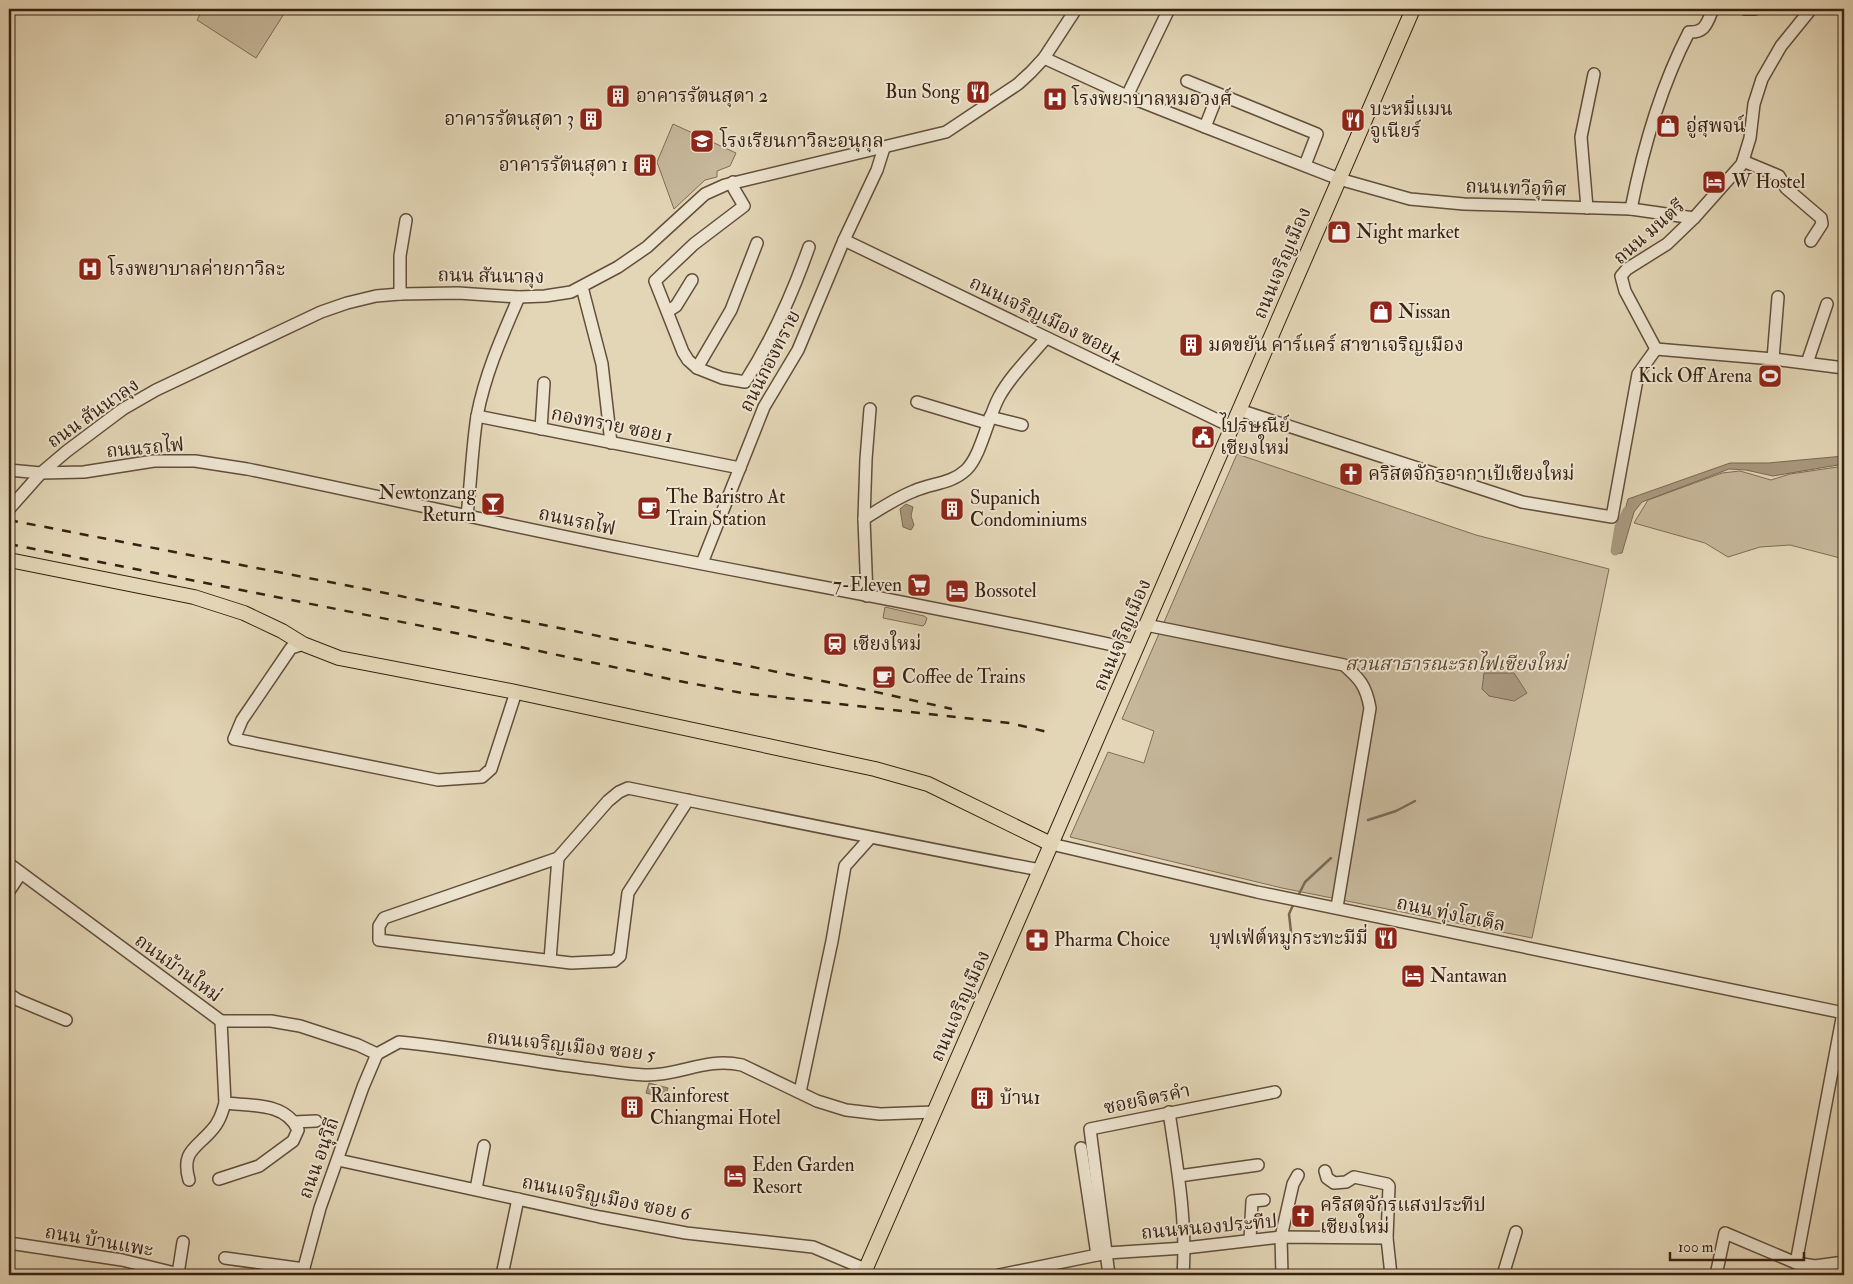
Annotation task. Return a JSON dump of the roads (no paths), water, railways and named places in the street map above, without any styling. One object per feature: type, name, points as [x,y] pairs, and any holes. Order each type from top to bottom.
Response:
[{"type":"main road","name":"ถนนเจริญเมือง","points":[[864,1272],[1413,9]]},
{"type":"main road","points":[[9,560],[194,597],[244,613],[282,631],[303,644],[339,658],[516,692],[875,769],[928,784],[1051,844]]},
{"type":"main road","points":[[1033,834],[1043,832],[1060,824]]},
{"type":"main road","points":[[1033,834],[1041,854],[1041,867]]},
{"type":"street","name":"ถนน สันนาลุง","points":[[9,509],[41,473],[123,409],[156,390],[321,312],[376,296],[400,294],[458,293],[519,297],[545,296],[570,292],[618,267],[647,246],[705,194],[733,182],[946,132],[1018,84],[1044,58],[1076,9]]},
{"type":"street","points":[[1127,96],[1169,9]]},
{"type":"street","points":[[1631,209],[1640,162],[1652,122],[1677,56],[1689,32],[1698,32],[1704,28],[1713,9]]},
{"type":"street","points":[[1745,9],[1755,9]]},
{"type":"street","name":"ถนน มนตรี","points":[[1656,349],[1625,291],[1621,276],[1627,269],[1667,244],[1694,218],[1743,161],[1750,138],[1754,104],[1762,79],[1781,46],[1812,9]]},
{"type":"street","name":"ถนนเทวีอุทิศ","points":[[1044,58],[1127,96],[1339,179],[1410,200],[1464,204],[1631,209],[1694,218]]},
{"type":"street","points":[[1587,208],[1581,137],[1594,74]]},
{"type":"street","points":[[1187,81],[1317,134],[1305,165]]},
{"type":"street","points":[[1205,127],[1218,94]]},
{"type":"street","name":"ถนนกองทราย","points":[[702,563],[764,407],[798,350],[844,240],[877,170],[884,148]]},
{"type":"street","points":[[1743,161],[1779,176],[1786,188],[1821,218],[1822,224],[1811,241]]},
{"type":"street","points":[[733,182],[734,189],[744,206],[694,244],[655,281],[683,352],[697,368],[722,378],[745,382],[760,360],[780,320],[809,247]]},
{"type":"street","points":[[400,294],[400,256],[406,220]]},
{"type":"street","name":"ถนนเจริญเมือง ซอย4","points":[[844,240],[1232,427]]},
{"type":"street","points":[[697,368],[731,310],[757,243]]},
{"type":"street","points":[[668,312],[676,306],[692,280]]},
{"type":"street","points":[[582,287],[602,364],[611,443]]},
{"type":"street","points":[[467,515],[477,416],[485,383],[498,344],[519,297]]},
{"type":"street","points":[[1773,359],[1778,297]]},
{"type":"street","points":[[1807,363],[1827,304]]},
{"type":"street","points":[[864,519],[905,494],[945,482],[958,476],[968,468],[976,455],[988,420],[999,397],[1012,378],[1046,338]]},
{"type":"street","points":[[1239,410],[1522,502],[1612,517],[1638,374],[1656,349],[1773,359],[1844,368]]},
{"type":"street","points":[[541,429],[544,383]]},
{"type":"street","points":[[917,402],[988,420],[1022,425]]},
{"type":"street","points":[[867,596],[864,519],[870,409]]},
{"type":"street","name":"กองทราย ซอย 1","points":[[477,416],[740,468]]},
{"type":"street","name":"ถนนรถไฟ","points":[[9,470],[41,473],[84,472],[154,461],[195,461],[248,468],[626,549],[936,608],[1135,650]]},
{"type":"street","points":[[1146,626],[1344,665],[1359,678],[1368,693],[1370,708],[1337,907]]},
{"type":"street","points":[[303,644],[291,648],[242,720],[234,739],[438,780],[482,777],[491,769],[516,692]]},
{"type":"street","points":[[688,800],[628,894],[620,956],[614,961],[571,962],[379,940],[380,926],[384,918],[558,858],[608,801],[619,792],[628,788],[688,800],[870,838],[1041,867]]},
{"type":"street","points":[[800,1092],[832,941],[845,866],[870,838]]},
{"type":"street","name":"ถนน ทุ่งโฮเต็ล","points":[[1051,844],[1286,897],[1844,1013]]},
{"type":"street","points":[[550,960],[558,858]]},
{"type":"street","name":"ถนนบ้านใหม่","points":[[9,864],[221,1021],[271,1021],[300,1026],[349,1042],[377,1054]]},
{"type":"street","points":[[9,891],[21,873]]},
{"type":"street","points":[[9,994],[18,1000],[66,1020]]},
{"type":"street","points":[[1796,1263],[1844,1013]]},
{"type":"street","points":[[189,1180],[185,1167],[190,1151],[212,1131],[221,1117],[225,1103],[221,1021]]},
{"type":"street","name":"ถนนเจริญเมือง ซอย 5","points":[[377,1054],[399,1042],[646,1075],[668,1073],[706,1064],[729,1062],[742,1065],[831,1106],[861,1113],[934,1112]]},
{"type":"street","name":"ถนน อนุวิถี","points":[[303,1272],[320,1208],[363,1087],[377,1054]]},
{"type":"street","name":"ซอยจิตรคำ","points":[[1102,1254],[1090,1129],[1275,1092]]},
{"type":"street","points":[[219,1179],[259,1166],[293,1141],[298,1130],[294,1122],[276,1108],[225,1103]]},
{"type":"street","points":[[1169,1112],[1179,1176],[1185,1248],[1183,1275]]},
{"type":"street","points":[[294,1122],[316,1121]]},
{"type":"street","points":[[476,1189],[484,1146]]},
{"type":"street","points":[[1081,1148],[1102,1254],[1109,1275]]},
{"type":"street","name":"ถนนเจริญเมือง ซอย 6","points":[[338,1160],[476,1189],[580,1214],[686,1233],[813,1247],[864,1272]]},
{"type":"street","points":[[1179,1176],[1258,1165]]},
{"type":"street","points":[[1325,1171],[1327,1178],[1334,1183],[1346,1182],[1354,1177],[1388,1184],[1387,1238],[1390,1275]]},
{"type":"street","points":[[1282,1275],[1281,1237],[1293,1184],[1298,1175]]},
{"type":"street","points":[[502,1275],[518,1199]]},
{"type":"street","points":[[1250,1240],[1252,1201],[1264,1200]]},
{"type":"street","points":[[1503,1275],[1516,1232]]},
{"type":"street","points":[[1716,1275],[1725,1233],[1796,1263],[1815,1266],[1844,1262]]},
{"type":"street","name":"ถนนหนองประทีป","points":[[999,1275],[1035,1271],[1102,1254],[1185,1248],[1281,1237],[1387,1238]]},
{"type":"street","points":[[180,1274],[183,1242]]},
{"type":"street","name":"ถนน บ้านแพะ","points":[[9,1243],[122,1260],[154,1272],[180,1274]]},
{"type":"street","points":[[225,1258],[303,1272]]},
{"type":"waterway","points":[[1615,551],[1619,527],[1627,511]]},
{"type":"waterway","points":[[1368,820],[1396,811],[1415,801]]},
{"type":"waterway","points":[[1298,896],[1305,882],[1331,858]]},
{"type":"waterway","points":[[1292,941],[1289,914],[1294,903]]},
{"type":"railway","points":[[9,520],[355,587],[867,690],[952,709]]},
{"type":"railway","points":[[9,544],[432,628],[742,693],[1010,723],[1052,733]]},
{"type":"place","name":"Bun Song","points":[[978,92]]},
{"type":"place","name":"อาคารรัตนสุดา 2","points":[[618,96]]},
{"type":"place","name":"โรงพยาบาลหมอวงศ์","points":[[1055,99]]},
{"type":"place","name":"อาคารรัตนสุดา 3","points":[[591,119]]},
{"type":"place","name":"บะหมี่แมน จูเนียร์","points":[[1353,120]]},
{"type":"place","name":"อู่สุพจน์","points":[[1668,126]]},
{"type":"place","name":"โรงเรียนกาวิละอนุกุล","points":[[702,141]]},
{"type":"place","name":"อาคารรัตนสุดา 1","points":[[645,165]]},
{"type":"place","name":"W Hostel","points":[[1714,182]]},
{"type":"place","name":"Night market","points":[[1339,232]]},
{"type":"place","name":"โรงพยาบาลค่ายกาวิละ","points":[[90,269]]},
{"type":"place","name":"Nissan","points":[[1381,312]]},
{"type":"place","name":"มดขยัน คาร์แคร์ สาขาเจริญเมือง","points":[[1191,345]]},
{"type":"place","name":"Kick Off Arena","points":[[1770,376]]},
{"type":"place","name":"ไปรษณีย์ เชียงใหม่","points":[[1203,437]]},
{"type":"place","name":"คริสตจักรอากาเป้เชียงใหม่","points":[[1351,474]]},
{"type":"place","name":"Newtonzang Return","points":[[493,504]]},
{"type":"place","name":"The Baristro At Train Station","points":[[649,508]]},
{"type":"place","name":"Supanich Condominiums","points":[[952,509]]},
{"type":"place","name":"7-Eleven","points":[[919,585]]},
{"type":"place","name":"Bossotel","points":[[957,591]]},
{"type":"place","name":"เชียงใหม่","points":[[835,644]]},
{"type":"place","name":"Coffee de Trains","points":[[884,677]]},
{"type":"place","name":"บุฟเฟ่ต์หมูกระทะมีมี่","points":[[1386,938]]},
{"type":"place","name":"Pharma Choice","points":[[1037,940]]},
{"type":"place","name":"Nantawan","points":[[1413,976]]},
{"type":"place","name":"บ้าน1","points":[[982,1098]]},
{"type":"place","name":"Rainforest Chiangmai Hotel","points":[[632,1107]]},
{"type":"place","name":"Eden Garden Resort","points":[[735,1176]]},
{"type":"place","name":"คริสตจักรแสงประทีป เชียงใหม่","points":[[1303,1216]]},
{"type":"park label","name":"สวนสาธารณะรถไฟเชียงใหม่","points":[[1456,664]]}]
